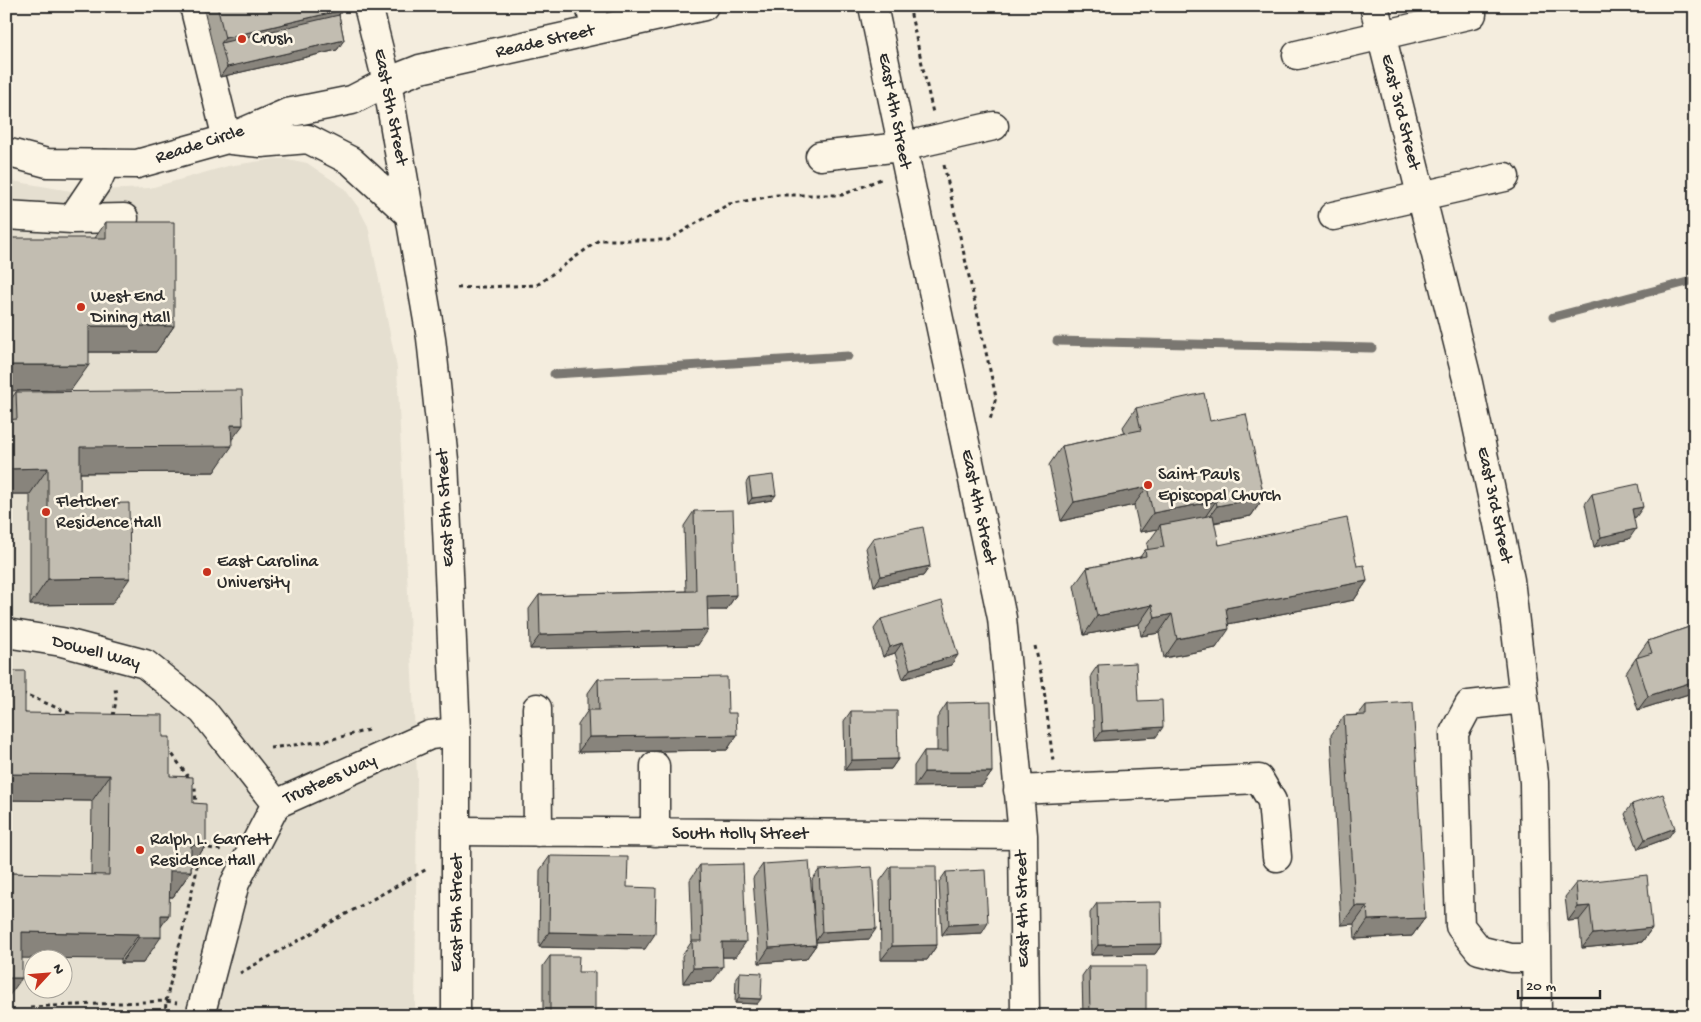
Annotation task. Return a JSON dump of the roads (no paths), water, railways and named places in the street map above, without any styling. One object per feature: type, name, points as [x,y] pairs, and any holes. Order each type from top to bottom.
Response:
[{"type":"street","points":[[194,6],[228,139],[261,143],[308,140],[351,161],[409,214]]},
{"type":"street","name":"East 5th Street","points":[[368,6],[387,82],[431,338],[444,460],[456,732],[456,1016]]},
{"type":"street","name":"Reade Street","points":[[387,82],[420,69],[593,18],[704,6]]},
{"type":"street","name":"East 4th Street","points":[[873,6],[890,149],[1002,618],[1022,835],[1025,1016]]},
{"type":"street","name":"East 3rd Street","points":[[1374,6],[1468,383],[1510,580],[1534,782],[1537,1016]]},
{"type":"street","points":[[1297,55],[1381,37],[1472,14]]},
{"type":"street","name":"Reade Circle","points":[[6,152],[47,163],[138,164],[228,139],[287,113],[352,100],[387,82]]},
{"type":"street","points":[[820,156],[890,149],[994,126]]},
{"type":"street","points":[[72,219],[96,182],[105,164]]},
{"type":"street","points":[[1333,216],[1505,177]]},
{"type":"street","points":[[6,215],[72,219],[124,218]]},
{"type":"street","name":"Dowell Way","points":[[6,633],[62,642],[145,664],[203,711],[276,804]]},
{"type":"street","points":[[1523,700],[1469,705],[1454,733],[1460,926],[1479,950],[1511,958],[1536,958]]},
{"type":"street","points":[[536,708],[538,832]]},
{"type":"street","name":"Trustees Way","points":[[200,1016],[234,883],[276,804],[430,735],[456,732]]},
{"type":"street","points":[[655,766],[655,833]]},
{"type":"street","points":[[1018,790],[1258,779],[1272,801],[1277,857]]},
{"type":"street","name":"South Holly Street","points":[[457,831],[1022,835]]},
{"type":"waterway","points":[[1553,317],[1695,280]]},
{"type":"waterway","points":[[1057,341],[1372,348]]},
{"type":"waterway","points":[[554,374],[848,356]]},
{"type":"place","name":"Crush","points":[[242,39]]},
{"type":"place","name":"West End Dining Hall","points":[[81,307]]},
{"type":"place","name":"Saint Pauls Episcopal Church","points":[[1148,485]]},
{"type":"place","name":"Fletcher Residence Hall","points":[[46,512]]},
{"type":"place","name":"East Carolina University","points":[[207,572]]},
{"type":"place","name":"Ralph L. Garrett Residence Hall","points":[[140,850]]}]
